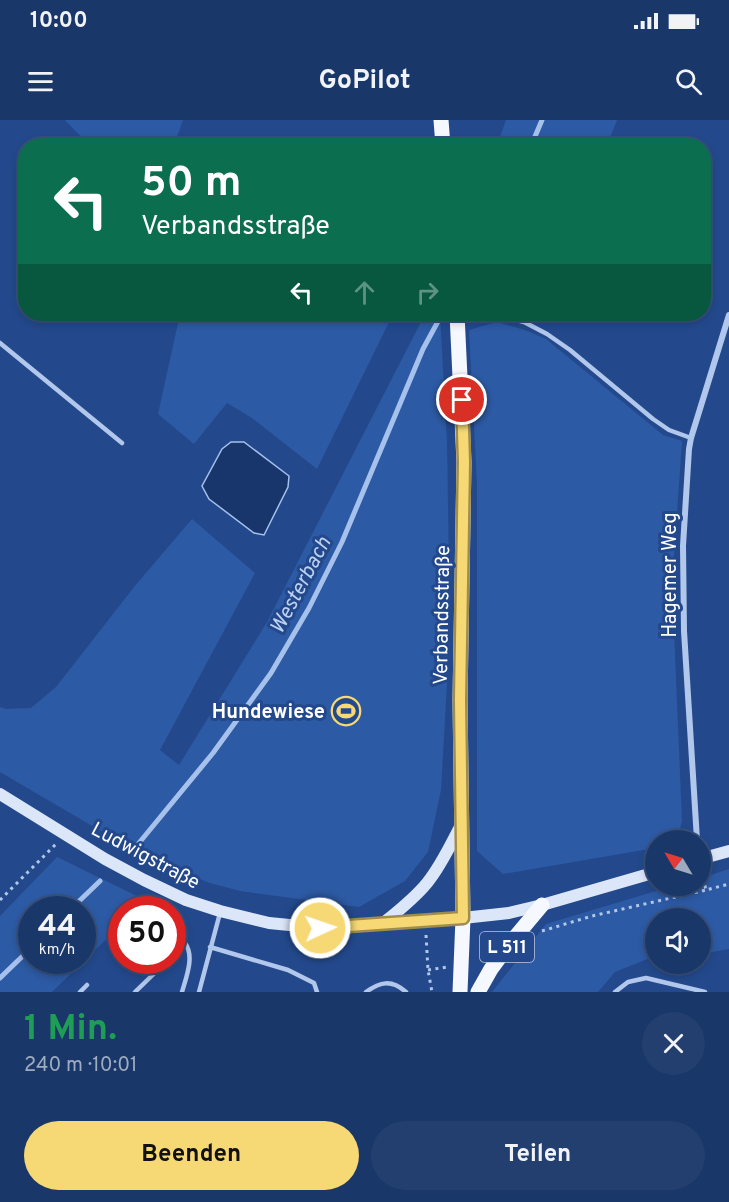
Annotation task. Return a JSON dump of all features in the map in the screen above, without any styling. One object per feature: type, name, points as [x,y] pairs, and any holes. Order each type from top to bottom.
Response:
[{"type":"main road","points":[[441,120],[442,138]]},
{"type":"main road","name":"Verbandsstraße","points":[[458,321],[464,462],[460,700],[463,918]]},
{"type":"main road","name":"Ludwigstraße","points":[[0,794],[105,859],[144,880],[186,900],[220,911],[269,923],[320,928],[463,918]]},
{"type":"main road","points":[[381,925],[410,901],[427,883],[461,825]]},
{"type":"main road","points":[[711,856],[729,851]]},
{"type":"main road","name":"L 511","points":[[459,992],[463,918],[509,913],[645,875]]},
{"type":"main road","name":"L 511","points":[[478,992],[491,969],[542,905]]},
{"type":"street","name":"Hagemer Weg","points":[[696,830],[684,631],[683,546],[689,449],[729,315]]},
{"type":"lane","points":[[520,321],[547,334],[570,350],[669,430],[691,438]]},
{"type":"lane","points":[[0,343],[122,443]]},
{"type":"lane","points":[[199,992],[220,911]]},
{"type":"lane","points":[[182,992],[190,954],[186,945]]},
{"type":"lane","points":[[210,947],[288,969],[315,983],[317,992]]},
{"type":"lane","points":[[135,992],[154,974]]},
{"type":"lane","points":[[615,992],[628,982],[646,978],[705,992]]},
{"type":"lane","points":[[366,992],[378,984],[390,983],[406,992]]},
{"type":"lane","points":[[80,992],[87,985]]},
{"type":"path","points":[[0,900],[66,834]]},
{"type":"path","points":[[711,889],[729,884]]},
{"type":"path","points":[[542,931],[592,916],[680,896]]},
{"type":"path","points":[[426,921],[428,970],[432,992]]},
{"type":"path","points":[[428,970],[460,965]]},
{"type":"shaded area","points":[[65,120],[183,120],[177,138],[82,138]]},
{"type":"shaded area","points":[[506,120],[617,120],[610,138],[500,138]]},
{"type":"shaded area","points":[[178,321],[390,321],[317,469],[252,418],[227,403],[194,444],[158,414]]},
{"type":"shaded area","points":[[421,321],[440,321],[447,442],[450,632],[441,790],[428,852],[405,881],[359,907],[240,891],[210,883],[167,867],[0,772],[0,707],[6,709],[31,708],[56,687],[134,587],[192,519],[255,573],[160,750],[179,765],[267,622]]},
{"type":"shaded area","points":[[497,322],[546,339],[663,435],[682,441],[672,583],[682,821],[680,830],[645,830],[645,850],[503,874],[477,851],[477,484],[469,330]]},
{"type":"shaded area","points":[[231,442],[244,442],[289,476],[288,487],[264,535],[254,533],[209,499],[202,486],[222,449]]},
{"type":"shaded area","points":[[57,857],[137,896],[108,896],[108,938],[96,949],[96,896],[19,896]]},
{"type":"shaded area","points":[[729,869],[729,949],[711,952],[711,908],[645,908],[645,960],[615,972],[598,992],[492,992],[546,924],[645,894],[711,896],[711,875]]},
{"type":"shaded area","points":[[18,897],[18,974],[71,974],[52,992],[0,992],[0,916]]},
{"type":"waterway","name":"Westerbach","points":[[534,138],[542,120]]},
{"type":"waterway","name":"Westerbach","points":[[139,843],[213,753],[271,673],[309,608],[342,542],[423,349],[438,321]]},
{"type":"waterway","name":"Westerbach","points":[[84,896],[100,881]]},
{"type":"waterway","name":"Westerbach","points":[[0,978],[18,961]]},
{"type":"place","name":"Hundewiese","points":[[346,711]]},
{"type":"route","points":[[320,928],[463,918],[460,700],[464,462],[462,400]]}]
